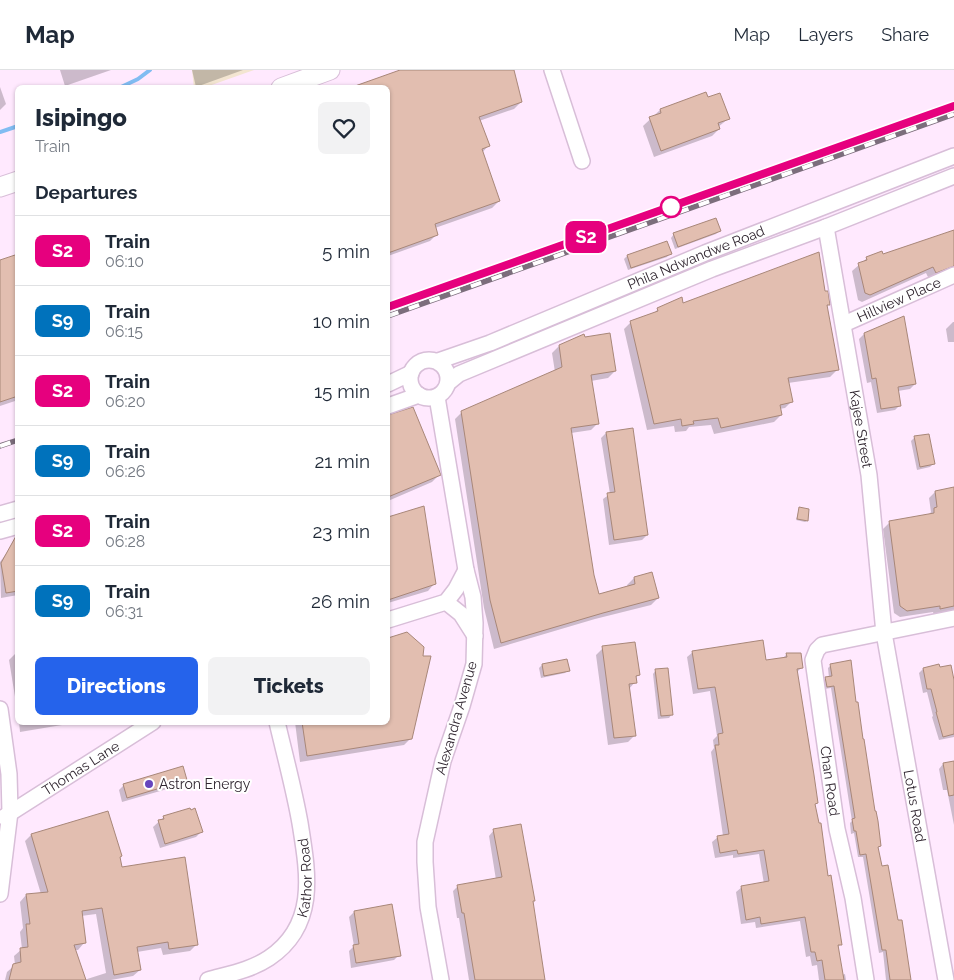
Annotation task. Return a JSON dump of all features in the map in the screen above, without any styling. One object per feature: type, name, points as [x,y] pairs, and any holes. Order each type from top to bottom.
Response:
[{"type":"main road","points":[[289,85],[330,70]]},
{"type":"main road","points":[[0,187],[15,182]]},
{"type":"street","points":[[552,70],[582,160]]},
{"type":"street","name":"Phila Ndwandwe Road","points":[[438,361],[490,343],[705,253],[954,156]]},
{"type":"street","name":"Phila Ndwandwe Road","points":[[448,383],[459,374],[703,272],[826,227],[954,176]]},
{"type":"street","name":"Kajee Street","points":[[826,227],[869,475],[884,633]]},
{"type":"street","name":"Hillview Place","points":[[844,324],[954,274]]},
{"type":"street","points":[[390,383],[411,373],[419,363],[425,360],[438,361],[447,371],[448,383],[442,394],[437,397],[428,398],[419,396],[390,405]]},
{"type":"street","points":[[411,373],[411,386],[419,396]]},
{"type":"street","name":"Alexandra Avenue","points":[[437,397],[466,570],[473,597],[475,637],[474,664],[443,761],[425,842],[428,907],[441,980]]},
{"type":"street","points":[[0,514],[15,510]]},
{"type":"street","points":[[0,531],[15,527]]},
{"type":"street","points":[[390,619],[446,602],[456,589],[466,570]]},
{"type":"street","points":[[446,602],[461,614],[475,637]]},
{"type":"street","name":"Chan Road","points":[[866,980],[853,898],[837,829],[812,660],[817,650],[822,646],[954,618]]},
{"type":"street","name":"Lotus Road","points":[[884,633],[946,980]]},
{"type":"street","points":[[0,709],[9,774],[1,884]]},
{"type":"street","name":"Thomas Lane","points":[[5,816],[148,725]]},
{"type":"street","name":"Kathor Road","points":[[208,980],[251,967],[270,957],[290,938],[300,922],[305,905],[308,876],[306,858],[293,784],[278,725]]},
{"type":"shaded area","points":[[192,70],[254,70],[212,85],[194,85]]},
{"type":"building","points":[[400,70],[514,70],[522,102],[479,117],[490,146],[482,149],[500,201],[435,224],[438,235],[390,252],[390,85],[358,85]]},
{"type":"building","points":[[706,92],[708,97],[720,93],[730,119],[718,123],[720,129],[661,151],[649,117],[661,113],[660,109]]},
{"type":"building","points":[[716,218],[721,231],[678,247],[673,233]]},
{"type":"building","points":[[954,230],[954,266],[936,273],[933,267],[870,295],[865,293],[858,263],[867,260],[866,257],[882,251],[883,254]]},
{"type":"building","points":[[667,241],[672,254],[631,268],[627,255]]},
{"type":"building","points":[[819,252],[825,291],[828,291],[830,305],[827,305],[839,370],[788,378],[793,402],[780,405],[782,415],[721,428],[718,418],[693,421],[694,424],[682,426],[681,419],[654,424],[630,321],[658,311],[657,308],[682,297],[683,303]]},
{"type":"building","points":[[15,255],[15,397],[0,402],[0,260]]},
{"type":"building","points":[[904,316],[916,384],[898,387],[901,406],[881,409],[876,378],[872,379],[864,333]]},
{"type":"building","points":[[610,333],[616,371],[591,375],[599,424],[571,428],[594,575],[599,594],[635,584],[634,577],[652,572],[659,598],[501,643],[490,600],[461,411],[562,367],[559,345],[584,334],[585,337]]},
{"type":"building","points":[[413,407],[441,475],[390,496],[390,414]]},
{"type":"building","points":[[633,428],[648,535],[614,540],[607,493],[615,492],[606,432]]},
{"type":"building","points":[[929,434],[935,464],[920,467],[914,436]]},
{"type":"building","points":[[954,487],[954,606],[940,609],[940,606],[907,611],[900,606],[889,521],[934,513],[934,508],[937,507],[935,491]]},
{"type":"building","points":[[424,506],[436,584],[390,599],[390,516]]},
{"type":"building","points":[[799,507],[809,509],[808,521],[797,519]]},
{"type":"building","points":[[15,538],[15,592],[6,593],[1,563]]},
{"type":"building","points":[[407,632],[424,647],[423,656],[431,656],[412,739],[307,756],[302,725],[390,725],[390,637]]},
{"type":"building","points":[[763,640],[766,660],[787,657],[786,653],[801,653],[803,668],[797,669],[818,803],[815,804],[819,823],[821,823],[828,876],[831,875],[842,945],[838,945],[844,980],[825,980],[822,960],[817,961],[815,952],[811,952],[805,917],[761,924],[760,917],[746,920],[741,886],[769,881],[764,850],[738,854],[737,850],[720,853],[717,836],[729,834],[715,745],[719,745],[718,734],[723,733],[715,687],[698,689],[692,651]]},
{"type":"building","points":[[635,642],[640,675],[636,676],[637,683],[629,684],[636,736],[614,738],[602,646]]},
{"type":"building","points":[[567,659],[570,671],[544,676],[542,664]]},
{"type":"building","points":[[851,660],[856,702],[858,702],[878,821],[881,846],[878,847],[882,866],[888,865],[898,920],[902,920],[911,980],[890,980],[886,950],[882,950],[866,854],[860,855],[856,831],[854,831],[852,819],[855,818],[834,686],[827,687],[825,677],[832,676],[830,664]]},
{"type":"building","points":[[939,664],[940,667],[951,665],[954,680],[954,734],[943,737],[931,689],[927,689],[923,668]]},
{"type":"building","points":[[668,668],[673,715],[661,716],[655,669]]},
{"type":"building","points":[[954,761],[954,795],[949,796],[943,763]]},
{"type":"building","points":[[183,766],[187,780],[127,798],[123,784]]},
{"type":"building","points":[[190,808],[191,810],[195,808],[203,832],[165,844],[158,820],[164,819],[163,816]]},
{"type":"building","points":[[108,811],[122,856],[120,857],[122,867],[185,857],[198,945],[169,949],[168,942],[137,947],[141,970],[114,975],[102,908],[82,911],[86,943],[74,945],[86,980],[9,980],[13,964],[21,962],[20,948],[28,947],[26,924],[30,924],[26,894],[48,892],[31,834]]},
{"type":"building","points":[[521,824],[535,901],[533,901],[545,980],[475,980],[464,913],[462,913],[457,885],[502,877],[493,829]]},
{"type":"building","points":[[392,904],[401,956],[356,963],[353,945],[359,944],[354,911]]},
{"type":"waterway","points":[[125,85],[150,70]]},
{"type":"waterway","points":[[0,132],[15,127]]},
{"type":"railway","points":[[390,306],[954,106]]},
{"type":"railway","points":[[390,315],[954,114]]},
{"type":"railway","points":[[0,446],[15,441]]},
{"type":"train","name":"S2","points":[[390,306],[954,106]]},
{"type":"place","name":"Astron Energy","points":[[149,784]]}]
